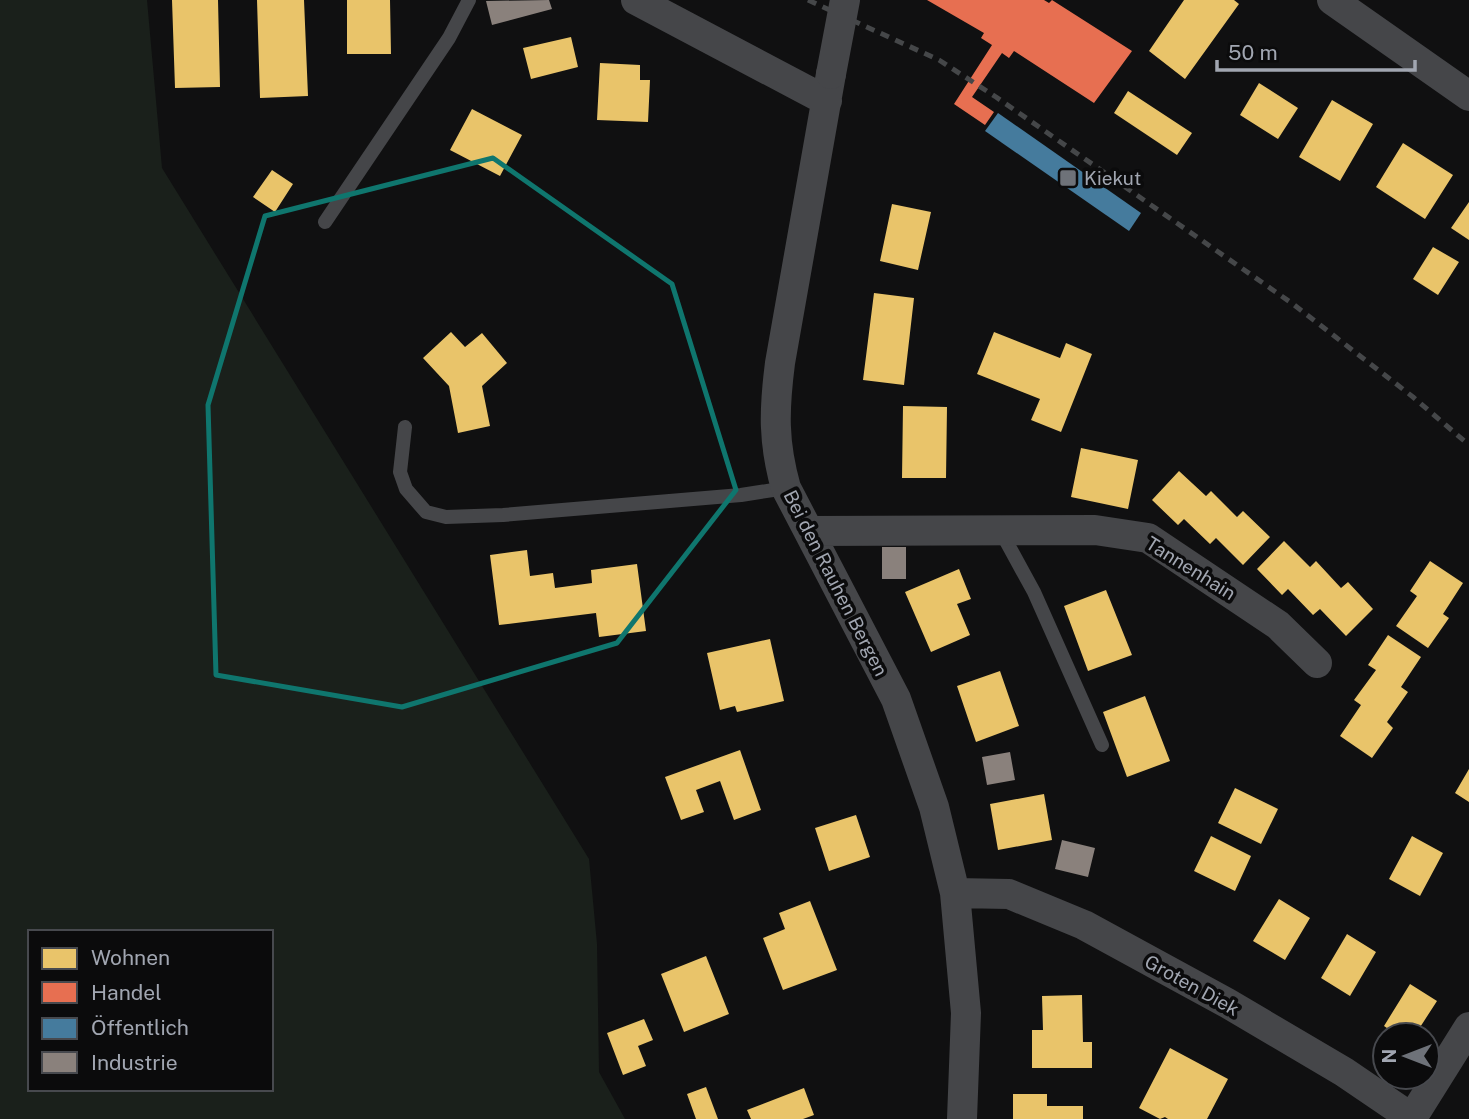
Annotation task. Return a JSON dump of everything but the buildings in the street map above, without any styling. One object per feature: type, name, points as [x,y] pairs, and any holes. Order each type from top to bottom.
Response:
[{"type":"street","points":[[636,0],[829,87]]},
{"type":"street","name":"Bei den Rauhen Bergen","points":[[845,0],[780,363],[774,410],[778,459],[786,488],[896,699],[934,807],[955,893],[967,1013],[962,1119]]},
{"type":"street","points":[[1332,0],[1469,96]]},
{"type":"street","name":"Tannenhain","points":[[810,531],[1095,530],[1148,538],[1278,625],[1317,663]]},
{"type":"street","name":"Groten Diek","points":[[955,893],[1009,894],[1084,925],[1238,1010],[1344,1073],[1413,1119]]},
{"type":"street","points":[[1413,1119],[1469,1027]]},
{"type":"lane","points":[[325,222],[449,38],[469,0]]},
{"type":"lane","points":[[405,426],[400,472],[406,488],[426,512],[446,517],[530,513],[740,495],[786,488]]},
{"type":"lane","points":[[1000,530],[1034,592],[1102,746]]},
{"type":"highlighted area","points":[[493,158],[672,284],[736,490],[617,643],[402,707],[216,675],[208,405],[265,216]]},
{"type":"shaded area","points":[[0,0],[147,0],[162,168],[589,859],[597,944],[599,1072],[625,1119],[0,1119]]},
{"type":"railway","points":[[808,0],[939,60],[996,97],[1293,304],[1413,397],[1469,445]]},
{"type":"place","name":"Kiekut","points":[[1068,178]]}]
